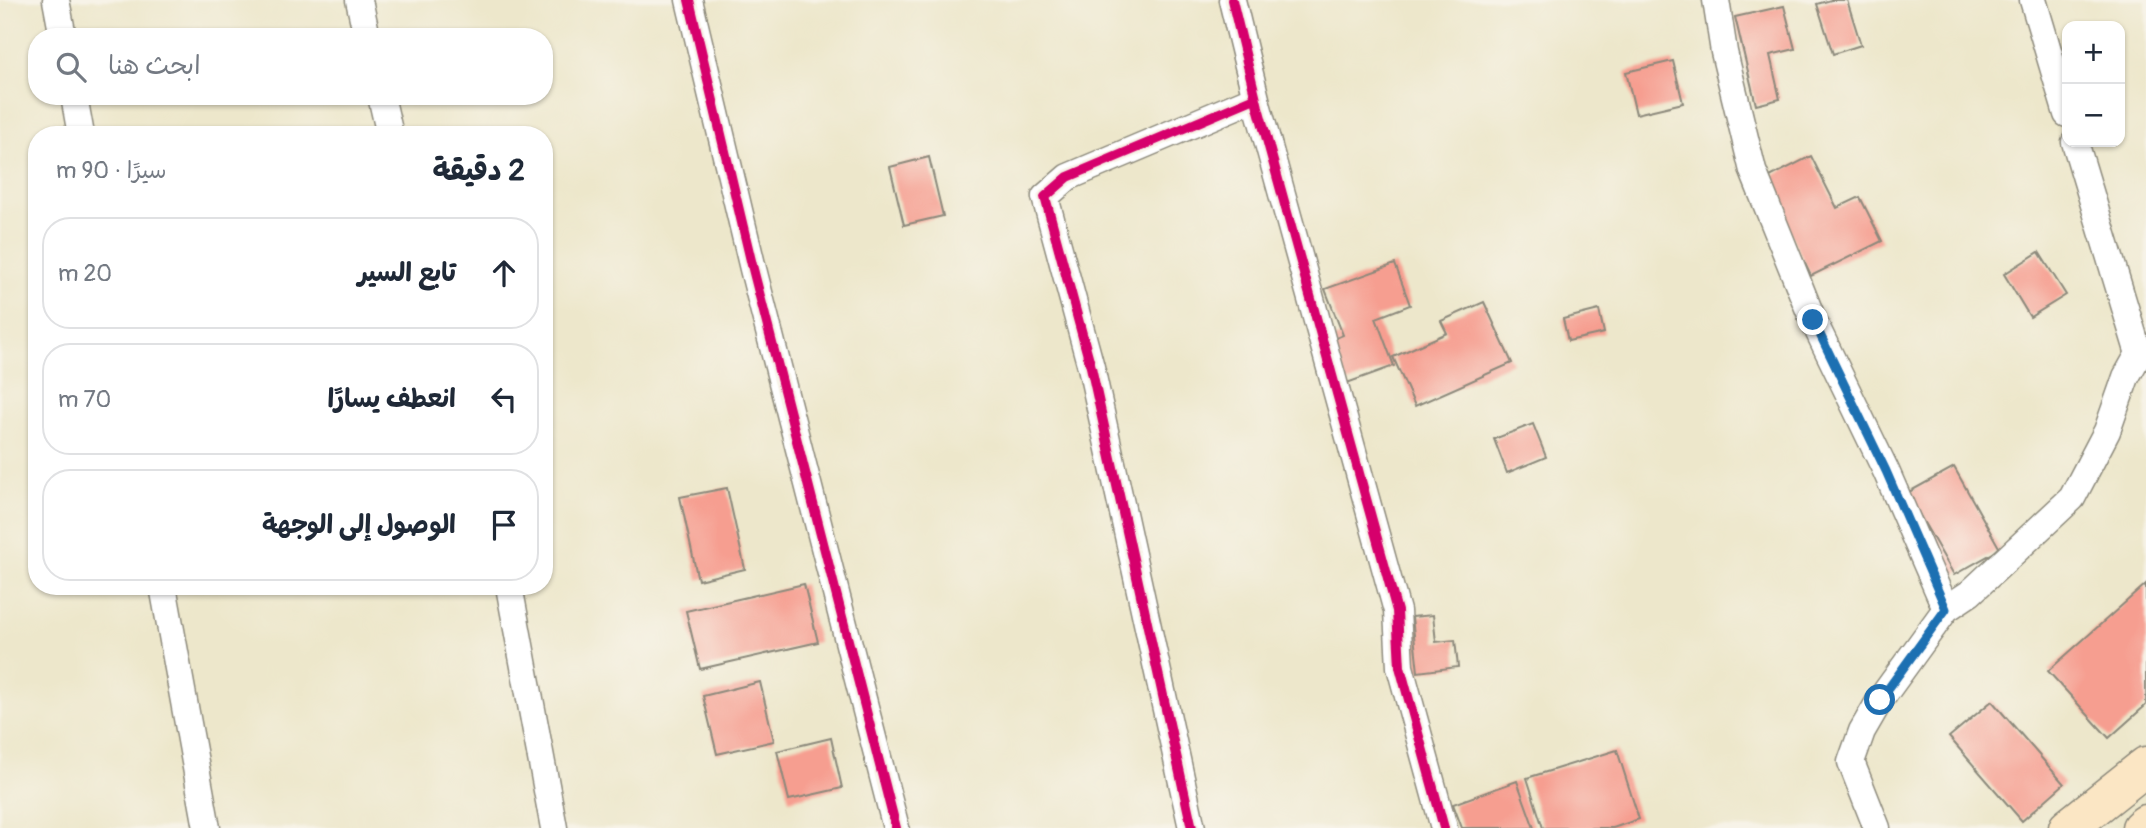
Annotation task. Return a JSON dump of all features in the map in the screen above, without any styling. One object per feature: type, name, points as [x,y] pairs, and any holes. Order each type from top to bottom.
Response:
[{"type":"main road","points":[[2068,828],[2146,766]]},
{"type":"main road","points":[[2141,828],[2146,824]]},
{"type":"street","points":[[57,0],[62,28]]},
{"type":"street","points":[[359,0],[366,28]]},
{"type":"street","points":[[690,0],[753,269],[896,828]]},
{"type":"street","points":[[1231,0],[1255,98],[1397,611],[1400,667],[1444,828]]},
{"type":"street","points":[[1716,0],[1724,52],[1753,171],[1813,320],[1886,471],[1946,609]]},
{"type":"street","points":[[2033,0],[2062,97]]},
{"type":"street","points":[[1192,828],[1091,367],[1045,197],[1069,177],[1255,98]]},
{"type":"street","points":[[76,105],[79,126]]},
{"type":"street","points":[[384,105],[388,126]]},
{"type":"street","points":[[1877,828],[1851,762],[1862,732],[1880,700],[1946,609],[1970,593],[2072,499],[2107,431],[2126,377],[2143,351],[2078,147]]},
{"type":"street","points":[[165,595],[207,828]]},
{"type":"street","points":[[511,595],[554,828]]},
{"type":"building","points":[[1831,0],[1847,0],[1861,45],[1833,54],[1817,4]]},
{"type":"building","points":[[1784,6],[1795,49],[1770,55],[1780,99],[1756,105],[1735,17]]},
{"type":"building","points":[[1673,61],[1683,103],[1636,114],[1626,72]]},
{"type":"building","points":[[1811,156],[1837,208],[1860,197],[1882,241],[1811,276],[1764,180]]},
{"type":"building","points":[[929,157],[943,216],[904,225],[890,167]]},
{"type":"building","points":[[2039,252],[2066,295],[2030,317],[2004,274]]},
{"type":"building","points":[[1395,264],[1410,305],[1376,318],[1394,366],[1347,383],[1331,340],[1343,335],[1325,289]]},
{"type":"building","points":[[1484,302],[1512,363],[1415,406],[1393,357],[1447,333],[1441,321]]},
{"type":"building","points":[[1599,310],[1604,333],[1568,341],[1563,319]]},
{"type":"building","points":[[1533,424],[1546,457],[1507,473],[1494,439]]},
{"type":"building","points":[[1954,467],[2000,549],[1954,575],[1907,493]]},
{"type":"building","points":[[727,488],[745,569],[698,580],[680,497]]},
{"type":"building","points":[[804,584],[818,642],[700,669],[686,611]]},
{"type":"building","points":[[2146,584],[2146,705],[2109,738],[2048,671]]},
{"type":"building","points":[[1433,615],[1436,642],[1455,640],[1458,667],[1418,672],[1412,617]]},
{"type":"building","points":[[760,682],[774,741],[717,754],[703,696]]},
{"type":"building","points":[[1992,701],[2064,784],[2022,821],[1949,737]]},
{"type":"building","points":[[831,738],[842,788],[789,800],[777,751]]},
{"type":"building","points":[[1617,750],[1639,819],[1613,828],[1543,828],[1527,778]]},
{"type":"building","points":[[1517,781],[1534,828],[1462,828],[1453,804]]},
{"type":"cycle path","points":[[689,0],[753,269],[896,828]]},
{"type":"cycle path","points":[[1232,0],[1258,107],[1397,611],[1400,667],[1444,828]]},
{"type":"cycle path","points":[[1192,828],[1091,367],[1045,197],[1068,177],[1255,98]]},
{"type":"route","points":[[1813,320],[1886,471],[1946,609],[1880,700]]}]
